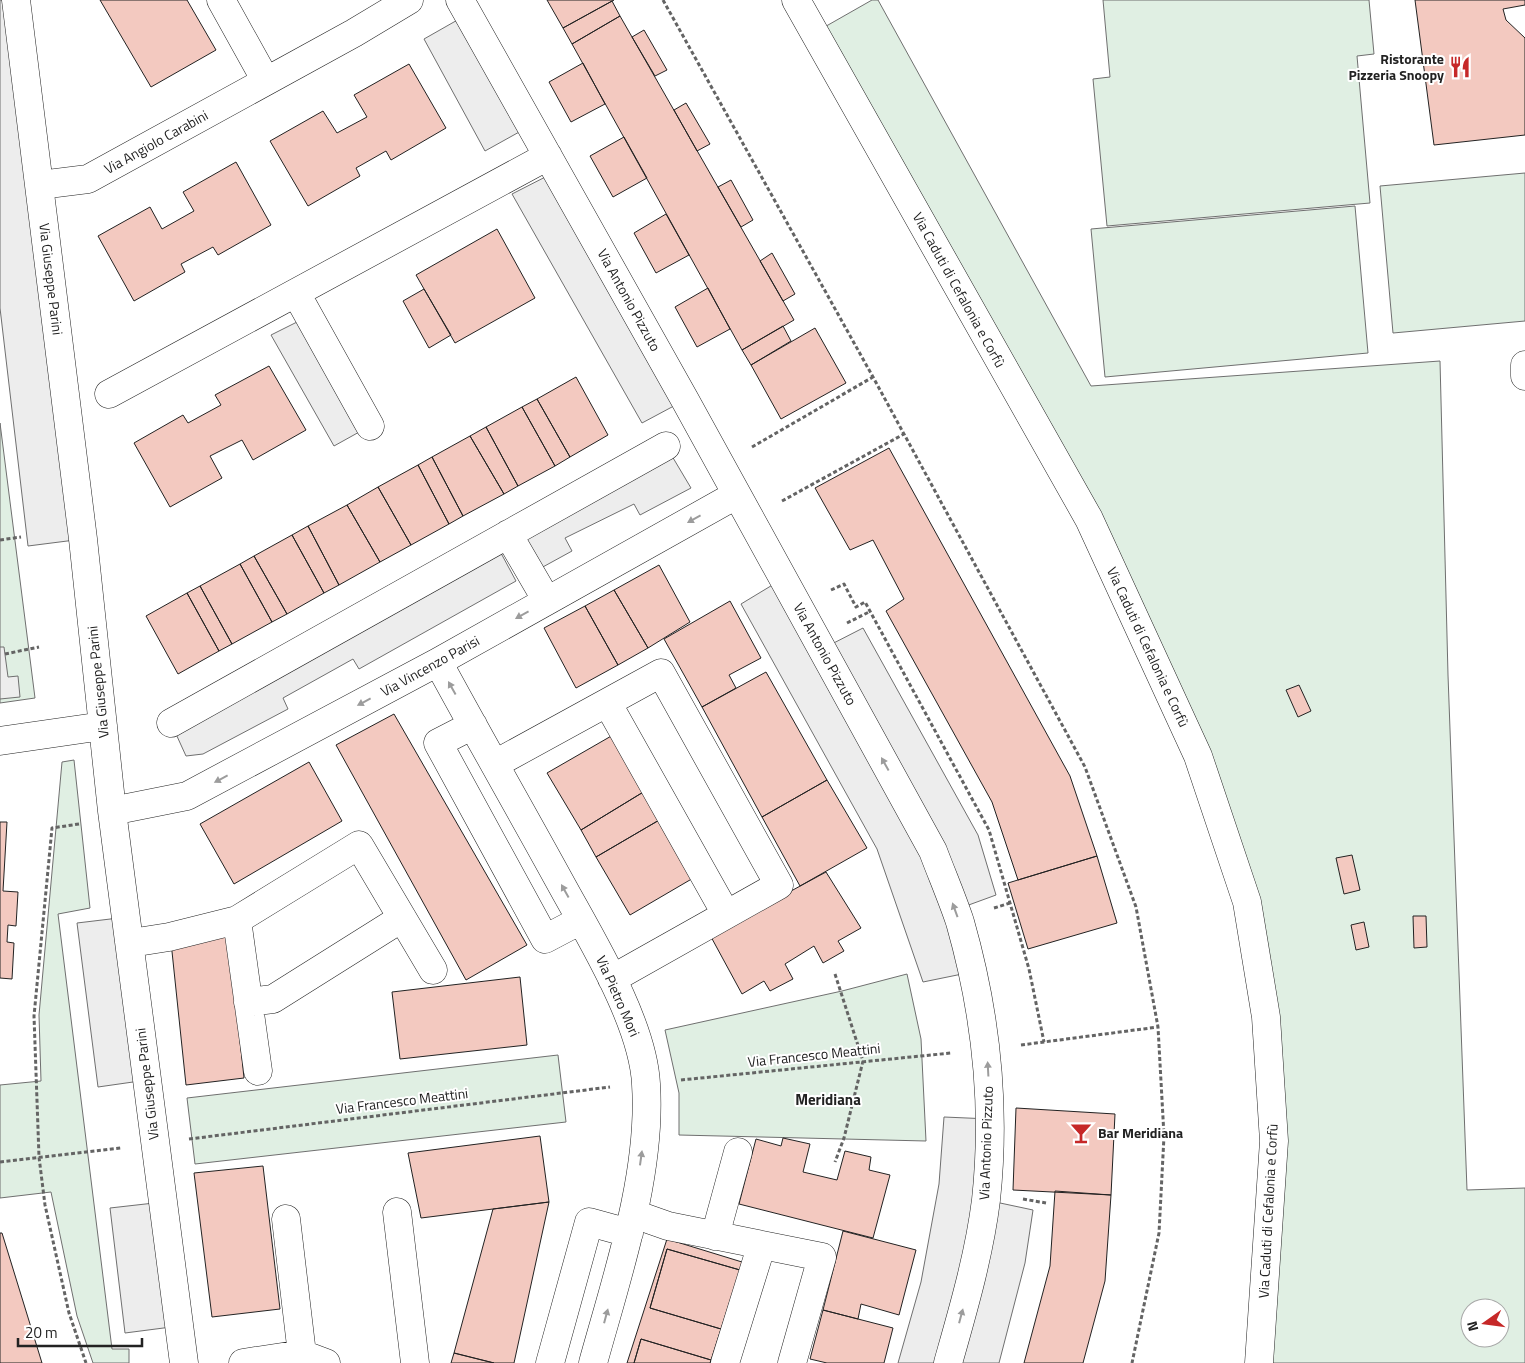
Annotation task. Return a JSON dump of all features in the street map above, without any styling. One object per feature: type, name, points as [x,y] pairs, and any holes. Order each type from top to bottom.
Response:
[{"type":"street","name":"Via Giuseppe Parini","points":[[16,0],[84,548],[112,811],[131,943],[184,1363]]},
{"type":"street","points":[[221,0],[266,81]]},
{"type":"street","name":"Via Antonio Pizzuto","points":[[460,0],[933,851],[959,922],[970,964],[987,1049],[990,1118],[986,1200],[967,1294],[948,1363]]},
{"type":"street","name":"Via Caduti di Cefalonia e Corfù","points":[[796,0],[1088,519],[1198,756],[1247,902],[1266,1017],[1274,1141],[1259,1363]]},
{"type":"street","name":"Via Angiolo Carabini","points":[[40,186],[88,179],[266,81],[392,4]]},
{"type":"street","points":[[109,394],[548,156]]},
{"type":"street","points":[[296,293],[370,426]]},
{"type":"street","points":[[1525,365],[1525,376]]},
{"type":"street","points":[[171,723],[666,446]]},
{"type":"street","name":"Via Vincenzo Parisi","points":[[112,811],[187,796],[438,662],[736,495]]},
{"type":"street","points":[[508,534],[547,601]]},
{"type":"street","name":"Via Pietro Mori","points":[[438,662],[581,920],[612,979],[638,1041],[646,1083],[646,1128],[631,1223],[593,1363]]},
{"type":"street","points":[[495,764],[608,704],[661,673],[779,885],[612,979]]},
{"type":"street","points":[[608,704],[726,914]]},
{"type":"street","points":[[473,725],[438,743],[545,939],[581,920]]},
{"type":"street","points":[[0,741],[103,726]]},
{"type":"street","points":[[131,943],[168,937],[237,920],[359,845],[433,970]]},
{"type":"street","points":[[248,1002],[273,999],[402,918]]},
{"type":"street","points":[[237,920],[258,1071]]},
{"type":"street","points":[[715,1236],[738,1152]]},
{"type":"street","points":[[397,1212],[415,1363]]},
{"type":"street","points":[[243,1363],[314,1359],[286,1219]]},
{"type":"street","points":[[550,1363],[589,1222],[668,1226],[822,1257],[792,1363]]},
{"type":"street","points":[[725,1363],[761,1246]]},
{"type":"path","points":[[663,0],[873,377],[1085,767],[1136,907],[1158,1027],[1164,1136],[1159,1233],[1132,1363]]},
{"type":"path","points":[[751,448],[873,377]]},
{"type":"path","points":[[779,502],[904,434]]},
{"type":"path","points":[[0,540],[22,537]]},
{"type":"path","points":[[828,592],[844,584],[856,607],[865,602],[989,830],[1029,969],[1044,1042]]},
{"type":"path","points":[[851,621],[870,612]]},
{"type":"path","points":[[5,654],[39,647]]},
{"type":"path","points":[[86,1363],[69,1313],[45,1204],[39,1158],[34,1016],[52,828],[88,823]]},
{"type":"path","points":[[995,908],[1010,903]]},
{"type":"path","points":[[834,974],[863,1061],[844,1138],[835,1162]]},
{"type":"path","points":[[1017,1045],[1158,1027]]},
{"type":"path","name":"Via Francesco Meattini","points":[[679,1080],[958,1052]]},
{"type":"path","name":"Via Francesco Meattini","points":[[187,1139],[617,1086]]},
{"type":"path","points":[[0,1162],[129,1147]]},
{"type":"path","points":[[1032,1200],[1046,1203]]},
{"type":"green space","points":[[872,0],[878,0],[1091,386],[1440,361],[1448,675],[1467,1190],[1525,1188],[1525,1363],[1259,1363],[1266,1017],[1197,749],[814,33]]},
{"type":"green space","points":[[1103,0],[1369,0],[1374,54],[1357,56],[1370,203],[1107,226],[1093,79],[1110,77]]},
{"type":"green space","points":[[1525,173],[1525,321],[1393,333],[1380,186]]},
{"type":"green space","points":[[1355,206],[1368,353],[1105,377],[1091,229]]},
{"type":"green space","points":[[0,423],[35,698],[0,703]]},
{"type":"green space","points":[[74,760],[90,908],[58,914],[112,1349],[129,1349],[129,1363],[93,1363],[77,1316],[51,1192],[0,1198],[0,1085],[41,1081],[39,1015],[62,762]]},
{"type":"green space","points":[[907,974],[921,1039],[926,1141],[679,1135],[679,1093],[665,1030],[842,991]]},
{"type":"green space","points":[[558,1055],[566,1122],[195,1164],[187,1098]]},
{"type":"shaded area","points":[[0,0],[16,0],[83,539],[28,546],[0,308]]},
{"type":"shaded area","points":[[468,14],[530,126],[485,151],[424,39]]},
{"type":"shaded area","points":[[557,171],[685,400],[642,423],[512,194]]},
{"type":"shaded area","points":[[309,316],[370,426],[334,446],[271,335]]},
{"type":"shaded area","points":[[666,446],[691,488],[640,515],[634,504],[565,538],[572,551],[541,568],[519,528]]},
{"type":"shaded area","points":[[495,542],[516,581],[359,669],[353,659],[283,698],[288,709],[203,754],[186,756],[171,723]]},
{"type":"shaded area","points":[[784,578],[822,649],[863,628],[978,835],[996,895],[955,910],[972,972],[923,982],[877,849],[741,604]]},
{"type":"shaded area","points":[[0,647],[4,647],[8,677],[18,676],[20,697],[0,699]]},
{"type":"shaded area","points":[[127,917],[147,1080],[98,1087],[77,923]]},
{"type":"shaded area","points":[[944,1117],[990,1119],[986,1200],[1033,1210],[1025,1263],[999,1363],[898,1363],[921,1282],[939,1184]]},
{"type":"shaded area","points":[[163,1202],[179,1326],[125,1333],[110,1208]]},
{"type":"building","points":[[100,0],[187,0],[216,50],[151,87]]},
{"type":"building","points":[[547,0],[614,0],[563,28]]},
{"type":"building","points":[[1415,0],[1525,0],[1525,5],[1503,9],[1506,20],[1525,38],[1525,135],[1434,145]]},
{"type":"building","points":[[612,1],[620,16],[572,44],[563,28]]},
{"type":"building","points":[[620,16],[794,320],[742,350],[572,44]]},
{"type":"building","points":[[644,30],[667,70],[655,76],[632,37]]},
{"type":"building","points":[[583,63],[605,104],[571,122],[549,82]]},
{"type":"building","points":[[409,64],[446,128],[391,160],[386,151],[356,168],[360,176],[308,206],[270,141],[323,111],[337,133],[367,117],[354,95]]},
{"type":"building","points":[[686,103],[710,144],[697,151],[674,110]]},
{"type":"building","points":[[624,137],[647,178],[613,197],[590,156]]},
{"type":"building","points":[[236,162],[271,225],[218,255],[213,247],[181,264],[185,272],[134,301],[98,236],[150,207],[162,229],[194,211],[183,192]]},
{"type":"building","points":[[731,180],[753,220],[741,227],[718,187]]},
{"type":"building","points":[[666,214],[689,255],[656,273],[634,233]]},
{"type":"building","points":[[497,229],[535,298],[455,343],[416,275]]},
{"type":"building","points":[[772,253],[795,294],[783,301],[760,261]]},
{"type":"building","points":[[708,288],[730,329],[697,347],[675,307]]},
{"type":"building","points":[[424,289],[451,335],[429,348],[403,301]]},
{"type":"building","points":[[783,326],[791,341],[751,365],[742,350]]},
{"type":"building","points":[[815,328],[846,383],[781,419],[751,365]]},
{"type":"building","points":[[269,366],[306,430],[253,460],[242,440],[210,456],[222,478],[170,507],[134,443],[183,415],[188,423],[221,405],[215,395]]},
{"type":"building","points":[[576,377],[608,435],[570,457],[537,399]]},
{"type":"building","points":[[537,399],[570,457],[555,466],[522,407]]},
{"type":"building","points":[[522,407],[555,466],[518,486],[486,427]]},
{"type":"building","points":[[486,427],[518,486],[504,494],[470,436]]},
{"type":"building","points":[[470,436],[504,494],[463,516],[432,457]]},
{"type":"building","points":[[889,448],[1070,776],[1097,856],[1018,880],[992,802],[886,611],[904,599],[873,540],[850,550],[815,488]]},
{"type":"building","points":[[432,457],[463,516],[449,524],[418,465]]},
{"type":"building","points":[[418,465],[449,524],[411,545],[378,487]]},
{"type":"building","points":[[378,487],[411,545],[380,562],[347,505]]},
{"type":"building","points":[[347,505],[380,562],[339,585],[308,526]]},
{"type":"building","points":[[308,526],[339,585],[324,593],[292,535]]},
{"type":"building","points":[[292,535],[324,593],[287,614],[254,556]]},
{"type":"building","points":[[254,556],[287,614],[272,622],[240,564]]},
{"type":"building","points":[[240,564],[272,622],[232,644],[200,586]]},
{"type":"building","points":[[659,565],[690,622],[648,648],[614,590]]},
{"type":"building","points":[[200,586],[232,644],[219,651],[187,593]]},
{"type":"building","points":[[614,590],[648,648],[618,665],[585,606]]},
{"type":"building","points":[[187,593],[219,651],[178,674],[146,616]]},
{"type":"building","points":[[730,601],[761,658],[729,675],[736,688],[702,707],[664,639]]},
{"type":"building","points":[[585,606],[618,665],[576,688],[544,628]]},
{"type":"building","points":[[766,672],[827,780],[762,817],[702,707]]},
{"type":"building","points":[[1299,685],[1311,711],[1298,717],[1286,690]]},
{"type":"building","points":[[394,714],[527,945],[466,980],[336,745]]},
{"type":"building","points":[[613,735],[645,791],[581,830],[547,773]]},
{"type":"building","points":[[309,762],[342,821],[234,884],[200,824]]},
{"type":"building","points":[[827,780],[867,848],[800,886],[762,817]]},
{"type":"building","points":[[645,791],[661,819],[596,857],[581,830]]},
{"type":"building","points":[[661,819],[695,877],[630,915],[596,857]]},
{"type":"building","points":[[0,822],[7,822],[3,891],[18,892],[16,926],[8,925],[7,942],[14,943],[12,979],[0,978]]},
{"type":"building","points":[[1352,855],[1360,890],[1344,894],[1336,858]]},
{"type":"building","points":[[1097,856],[1117,923],[1028,949],[1008,883]]},
{"type":"building","points":[[826,872],[861,928],[838,941],[844,951],[823,963],[814,946],[785,964],[793,979],[770,991],[764,981],[742,994],[710,935]]},
{"type":"building","points":[[1413,916],[1426,916],[1427,947],[1414,948]]},
{"type":"building","points":[[1364,922],[1369,947],[1356,950],[1351,925]]},
{"type":"building","points":[[229,936],[244,1078],[186,1085],[171,942]]},
{"type":"building","points":[[520,977],[527,1045],[400,1059],[392,992]]},
{"type":"building","points":[[1016,1108],[1115,1114],[1111,1195],[1013,1190]]},
{"type":"building","points":[[540,1136],[549,1202],[421,1218],[408,1153]]},
{"type":"building","points":[[783,1138],[810,1144],[803,1172],[837,1180],[845,1151],[871,1157],[869,1170],[890,1175],[873,1238],[739,1204],[756,1139],[781,1146]]},
{"type":"building","points":[[263,1166],[280,1309],[212,1317],[194,1173]]},
{"type":"building","points":[[1055,1191],[1111,1195],[1105,1281],[1083,1363],[1024,1363],[1050,1266]]},
{"type":"building","points":[[549,1202],[514,1363],[494,1363],[454,1353],[493,1209]]},
{"type":"building","points":[[843,1231],[916,1250],[899,1315],[861,1304],[858,1319],[823,1310]]},
{"type":"building","points":[[0,1233],[2,1233],[42,1363],[0,1363]]},
{"type":"building","points":[[667,1239],[742,1262],[740,1270],[667,1249],[650,1308],[721,1329],[711,1360],[641,1339],[634,1363],[627,1363]]},
{"type":"building","points":[[667,1249],[740,1270],[721,1329],[650,1308]]},
{"type":"building","points":[[823,1310],[893,1328],[884,1363],[827,1363],[810,1359]]},
{"type":"building","points":[[641,1339],[711,1360],[710,1363],[634,1363]]},
{"type":"building","points":[[454,1353],[494,1363],[451,1363]]},
{"type":"place","name":"Ristorante Pizzeria Snoopy","points":[[1460,67]]},
{"type":"place","name":"Bar Meridiana","points":[[1081,1133]]},
{"type":"district","name":"Meridiana","points":[[828,1100]]}]
